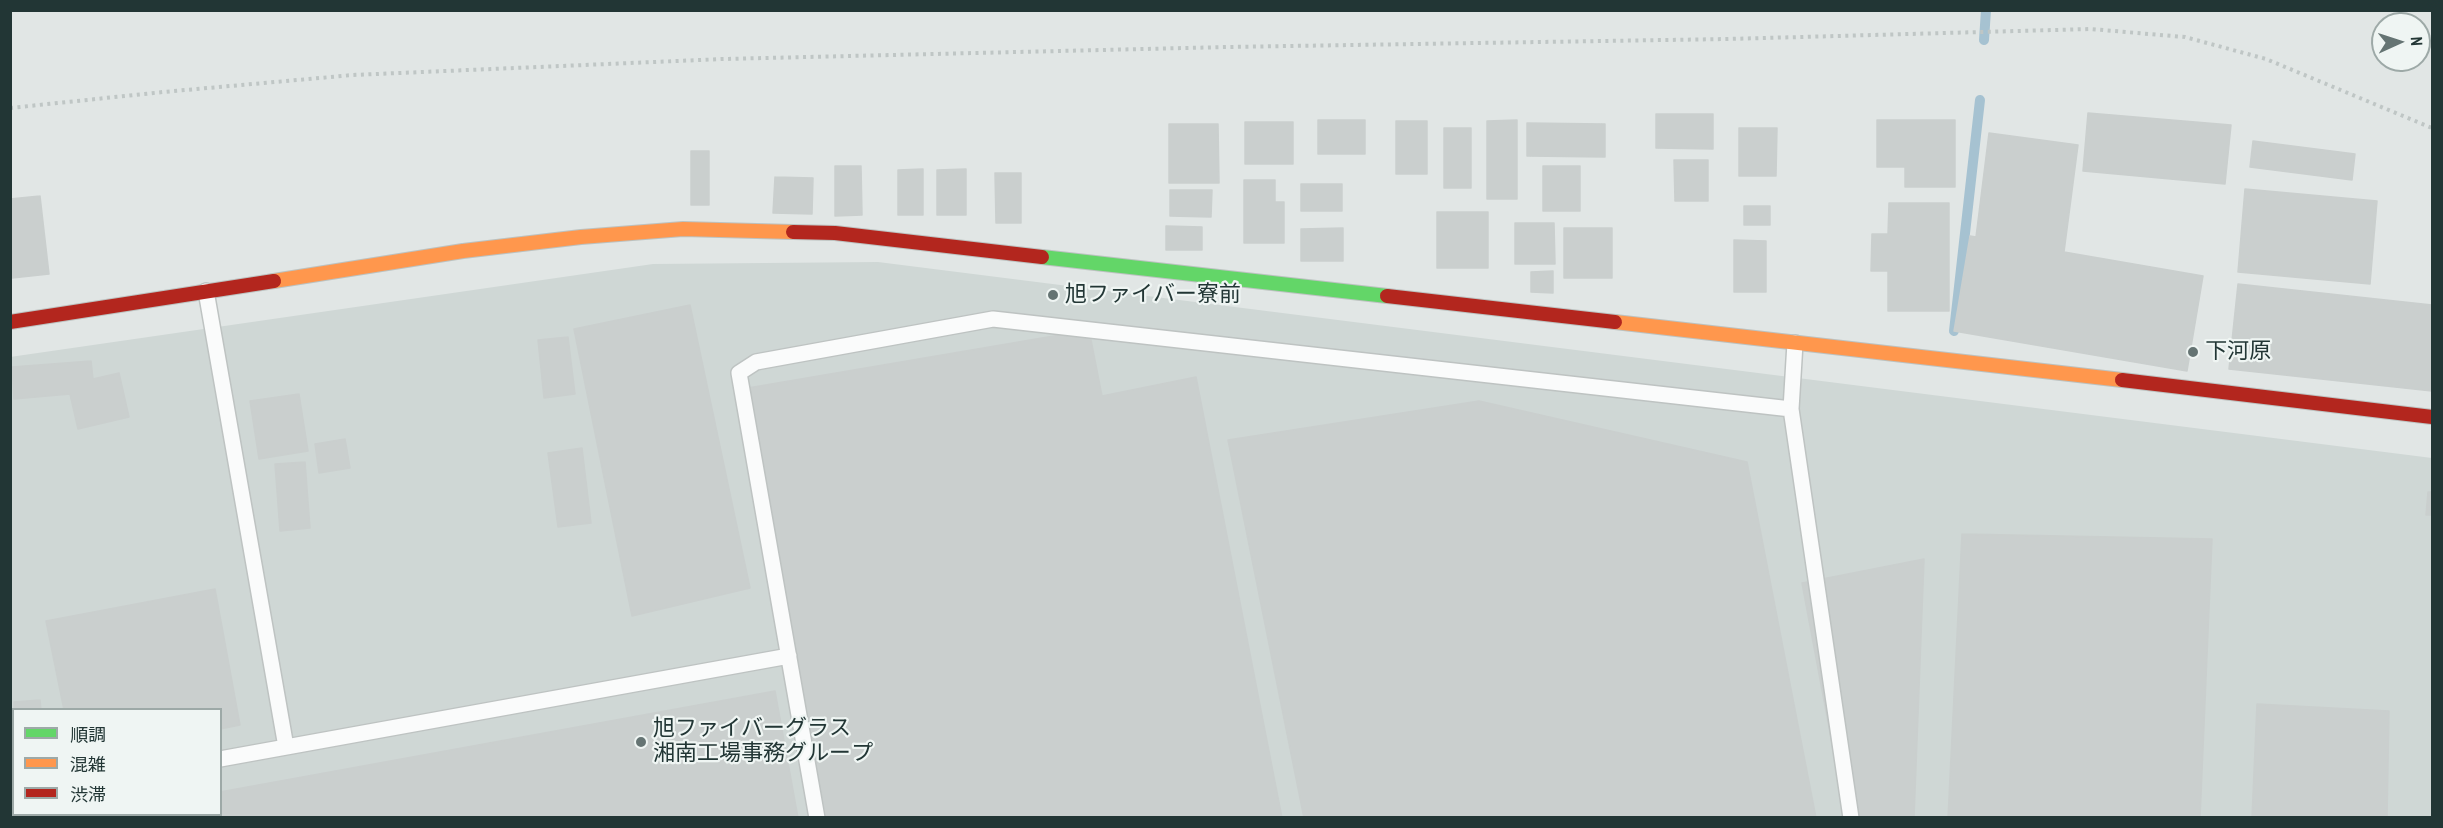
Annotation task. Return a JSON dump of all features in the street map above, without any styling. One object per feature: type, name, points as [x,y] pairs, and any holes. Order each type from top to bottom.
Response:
[{"type":"street","points":[[10,322],[463,251],[581,237],[683,229],[823,233],[2433,417]]},
{"type":"lane","points":[[206,291],[286,747]]},
{"type":"lane","points":[[817,818],[739,373],[756,362],[993,320],[1791,409]]},
{"type":"lane","points":[[1795,343],[1791,409],[1851,818]]},
{"type":"lane","points":[[222,759],[789,656]]},
{"type":"path","points":[[10,108],[353,75],[711,59],[2090,30],[2185,37],[2265,59],[2433,128]]},
{"type":"shaded area","points":[[878,262],[2432,458],[2432,817],[11,817],[10,357],[653,264]]},
{"type":"building","points":[[2088,113],[2231,125],[2225,184],[2083,171]]},
{"type":"building","points":[[1656,114],[1713,114],[1713,149],[1656,148]]},
{"type":"building","points":[[1318,120],[1365,120],[1365,154],[1318,154]]},
{"type":"building","points":[[1517,120],[1517,199],[1487,199],[1487,121]]},
{"type":"building","points":[[1877,120],[1955,120],[1955,187],[1905,187],[1905,167],[1877,167]]},
{"type":"building","points":[[1396,121],[1427,121],[1427,174],[1396,174]]},
{"type":"building","points":[[1245,122],[1293,122],[1293,164],[1245,164]]},
{"type":"building","points":[[1527,123],[1605,124],[1605,157],[1527,156]]},
{"type":"building","points":[[1169,124],[1218,124],[1219,183],[1169,183]]},
{"type":"building","points":[[1444,128],[1471,128],[1471,188],[1444,188]]},
{"type":"building","points":[[1739,128],[1777,128],[1776,176],[1739,176]]},
{"type":"building","points":[[1989,133],[2078,145],[2064,252],[2203,276],[2187,371],[1954,331],[1970,236],[1976,237]]},
{"type":"building","points":[[2253,141],[2355,154],[2352,180],[2250,167]]},
{"type":"building","points":[[691,151],[709,151],[709,205],[691,205]]},
{"type":"building","points":[[1674,160],[1708,160],[1708,201],[1675,201]]},
{"type":"building","points":[[835,166],[861,166],[862,215],[835,216]]},
{"type":"building","points":[[1543,166],[1580,166],[1580,211],[1543,211]]},
{"type":"building","points":[[923,169],[923,215],[898,215],[898,170]]},
{"type":"building","points":[[966,169],[966,215],[937,215],[937,170]]},
{"type":"building","points":[[995,173],[1021,173],[1021,223],[996,223]]},
{"type":"building","points":[[775,177],[813,178],[812,214],[773,213]]},
{"type":"building","points":[[1244,180],[1275,180],[1275,202],[1284,202],[1284,243],[1244,243]]},
{"type":"building","points":[[1301,184],[1342,184],[1342,211],[1301,211]]},
{"type":"building","points":[[2245,189],[2377,201],[2370,284],[2238,272]]},
{"type":"building","points":[[1170,190],[1212,190],[1211,217],[1170,216]]},
{"type":"building","points":[[40,196],[49,274],[12,278],[10,199]]},
{"type":"building","points":[[1889,203],[1949,203],[1949,311],[1888,311],[1888,271],[1871,271],[1872,234],[1888,234]]},
{"type":"building","points":[[1744,206],[1770,206],[1770,225],[1744,225]]},
{"type":"building","points":[[1437,212],[1488,212],[1488,268],[1437,268]]},
{"type":"building","points":[[1515,223],[1554,223],[1555,264],[1515,264]]},
{"type":"building","points":[[1166,226],[1202,227],[1202,250],[1166,250]]},
{"type":"building","points":[[1343,228],[1343,261],[1301,261],[1301,229]]},
{"type":"building","points":[[1564,228],[1612,228],[1612,278],[1564,278]]},
{"type":"building","points":[[1734,240],[1766,241],[1766,292],[1734,292]]},
{"type":"building","points":[[1553,271],[1553,293],[1531,292],[1531,272]]},
{"type":"building","points":[[2238,284],[2432,305],[2432,391],[2229,369]]},
{"type":"building","points":[[690,305],[750,588],[632,616],[574,329]]},
{"type":"building","points":[[1089,330],[1102,396],[1196,377],[1282,818],[827,818],[742,389]]},
{"type":"building","points":[[568,337],[575,394],[544,398],[538,340]]},
{"type":"building","points":[[91,361],[93,379],[119,373],[129,417],[78,429],[70,394],[14,399],[12,367]]},
{"type":"building","points":[[299,394],[308,451],[259,459],[250,401]]},
{"type":"building","points":[[1479,401],[1747,462],[1816,818],[1304,818],[1228,440]]},
{"type":"building","points":[[345,439],[350,468],[319,473],[315,444]]},
{"type":"building","points":[[582,448],[591,523],[558,527],[548,453]]},
{"type":"building","points":[[305,462],[310,528],[280,531],[275,464]]},
{"type":"building","points":[[2428,492],[2432,492],[2432,515],[2426,515]]},
{"type":"building","points":[[1962,534],[2212,539],[2200,818],[1948,818]]},
{"type":"building","points":[[1924,559],[1914,818],[1846,818],[1802,583]]},
{"type":"building","points":[[215,589],[240,725],[222,729],[222,708],[64,708],[46,621]]},
{"type":"building","name":"旭ファイバーグラス 湘南工場事務グループ","points":[[775,691],[798,818],[81,818],[89,816],[222,816],[222,792]]},
{"type":"building","points":[[40,700],[41,708],[14,708],[14,702]]},
{"type":"building","points":[[2257,704],[2389,711],[2387,818],[2252,818]]},
{"type":"waterway","points":[[1984,40],[1986,10]]},
{"type":"waterway","points":[[1954,331],[1980,100]]},
{"type":"traffic: fast","points":[[1042,257],[1387,296]]},
{"type":"traffic: slow","points":[[274,281],[463,251],[581,237],[683,229],[793,232]]},
{"type":"traffic: slow","points":[[1615,322],[2122,380]]},
{"type":"traffic: jam","points":[[793,232],[835,233],[1042,257]]},
{"type":"traffic: jam","points":[[10,322],[274,281]]},
{"type":"traffic: jam","points":[[1387,296],[1615,322]]},
{"type":"traffic: jam","points":[[2122,380],[2432,417]]},
{"type":"place","name":"旭ファイバー寮前","points":[[1053,295]]},
{"type":"place","name":"下河原","points":[[2193,352]]},
{"type":"place","name":"旭ファイバーグラス 湘南工場事務グループ","points":[[641,742]]}]
